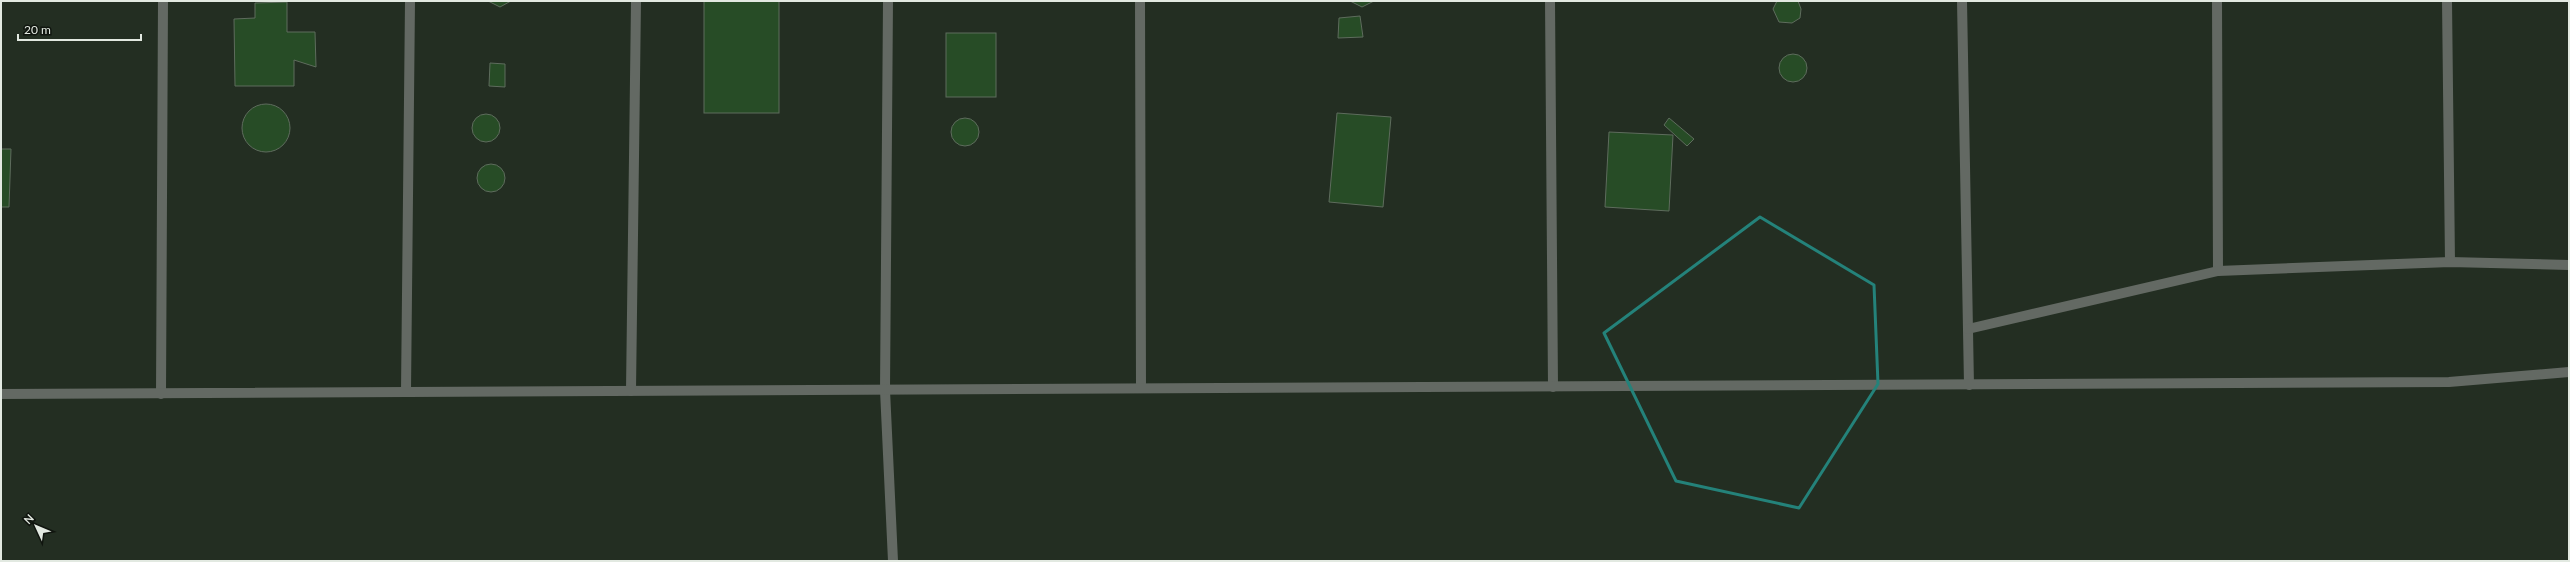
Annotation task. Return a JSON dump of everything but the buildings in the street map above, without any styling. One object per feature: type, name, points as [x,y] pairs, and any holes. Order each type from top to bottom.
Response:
[{"type":"street","points":[[161,394],[163,1]]},
{"type":"street","points":[[406,392],[410,1]]},
{"type":"street","points":[[631,391],[636,1]]},
{"type":"street","points":[[888,1],[885,390],[893,561]]},
{"type":"street","points":[[1140,1],[1141,388]]},
{"type":"street","points":[[1550,1],[1553,387]]},
{"type":"street","points":[[1962,1],[1969,385]]},
{"type":"street","points":[[2216,1],[2218,270]]},
{"type":"street","points":[[2448,1],[2450,262]]},
{"type":"street","points":[[1968,329],[2218,270],[2450,262],[2569,265]]},
{"type":"street","points":[[1,394],[2449,382],[2569,372]]},
{"type":"highlighted area","points":[[1760,217],[1874,285],[1878,384],[1799,508],[1676,481],[1604,333]]}]
